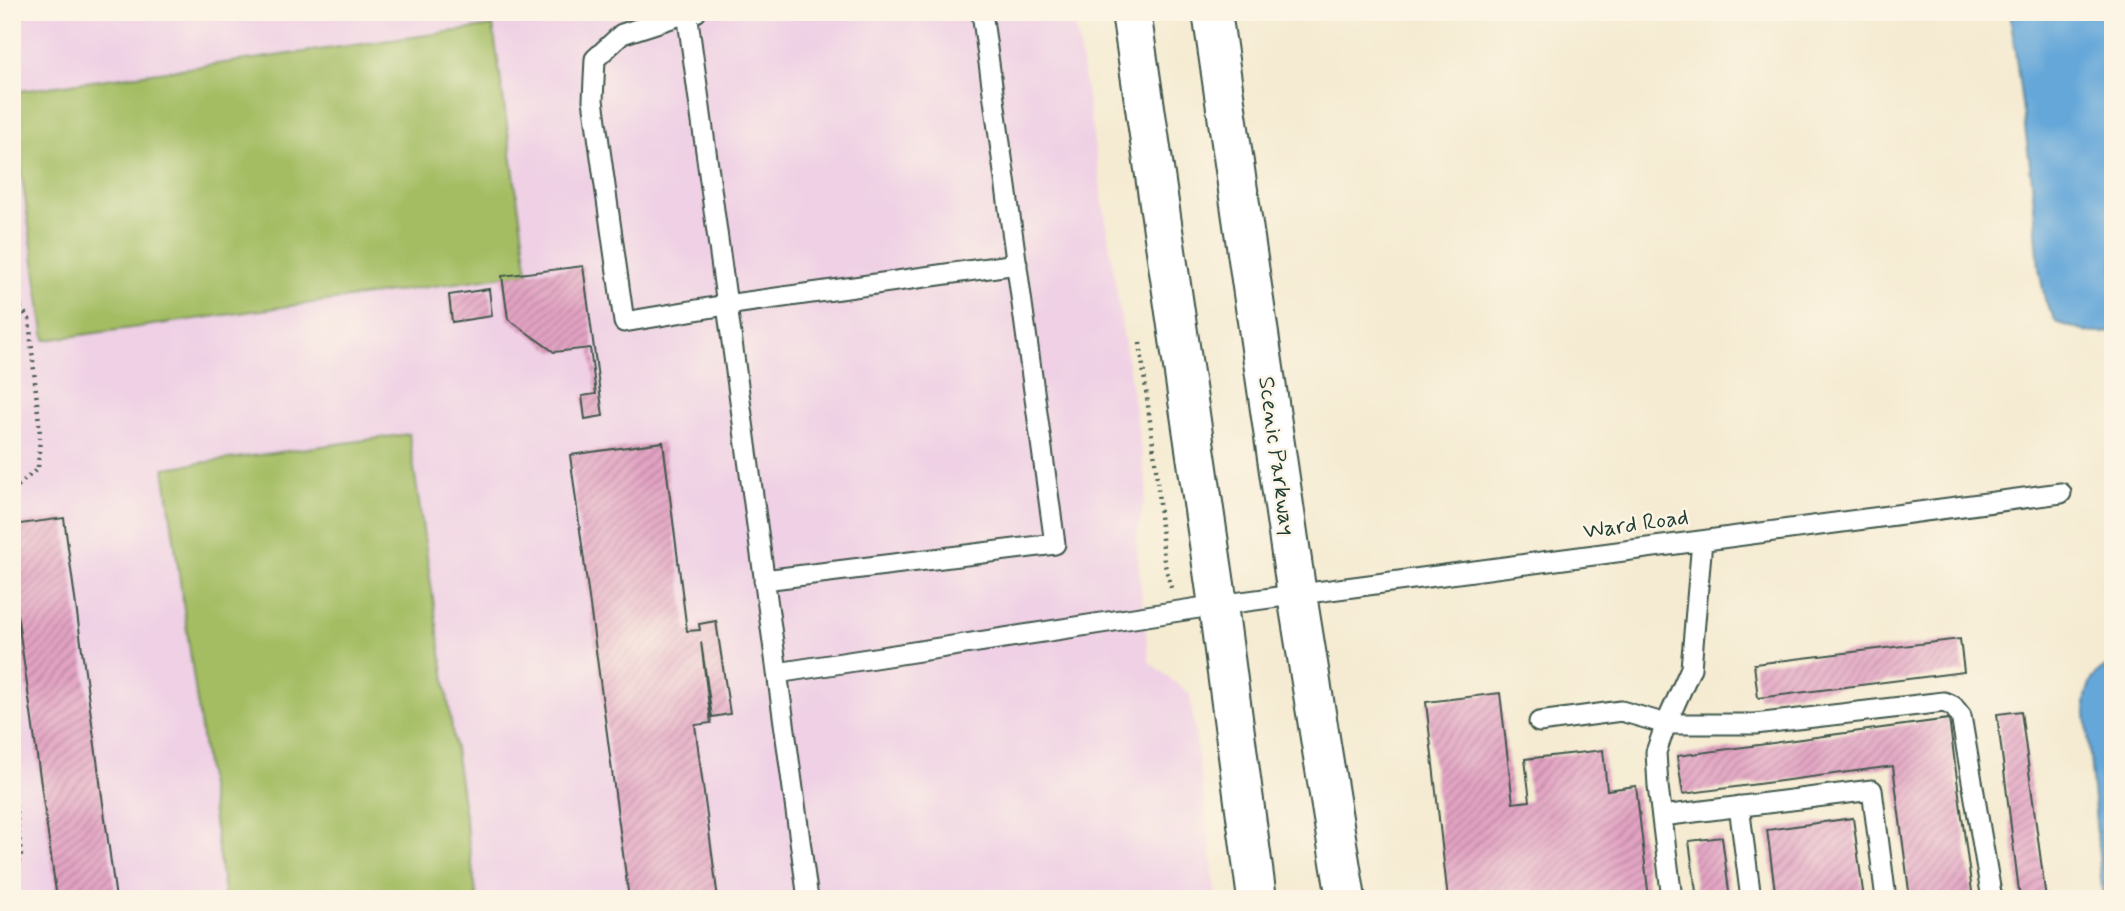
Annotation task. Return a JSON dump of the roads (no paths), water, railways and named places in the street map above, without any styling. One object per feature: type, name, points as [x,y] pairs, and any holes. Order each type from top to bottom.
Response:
[{"type":"street","points":[[1131,12],[1218,605],[1257,899]]},
{"type":"street","name":"Scenic Parkway","points":[[1212,12],[1297,595],[1346,899]]},
{"type":"lane","points":[[764,580],[1055,544],[982,12]]},
{"type":"lane","points":[[808,899],[726,305],[690,13],[622,34],[595,59],[593,100],[624,322],[726,305],[1017,264]]},
{"type":"lane","name":"Ward Road","points":[[777,673],[1218,605],[2061,493]]},
{"type":"lane","points":[[1672,899],[1656,752],[1692,668],[1702,541]]},
{"type":"lane","points":[[1539,722],[1621,711],[1666,724],[1755,724],[1944,702],[1953,706],[1961,716],[1992,899]]},
{"type":"lane","points":[[1662,816],[1872,790],[1886,899]]},
{"type":"lane","points":[[1739,806],[1751,899]]},
{"type":"water","points":[[2010,12],[2113,12],[2113,331],[2092,332],[2056,322],[2045,300]]},
{"type":"water","points":[[2113,663],[2113,899],[2103,899],[2085,703],[2093,679]]}]
